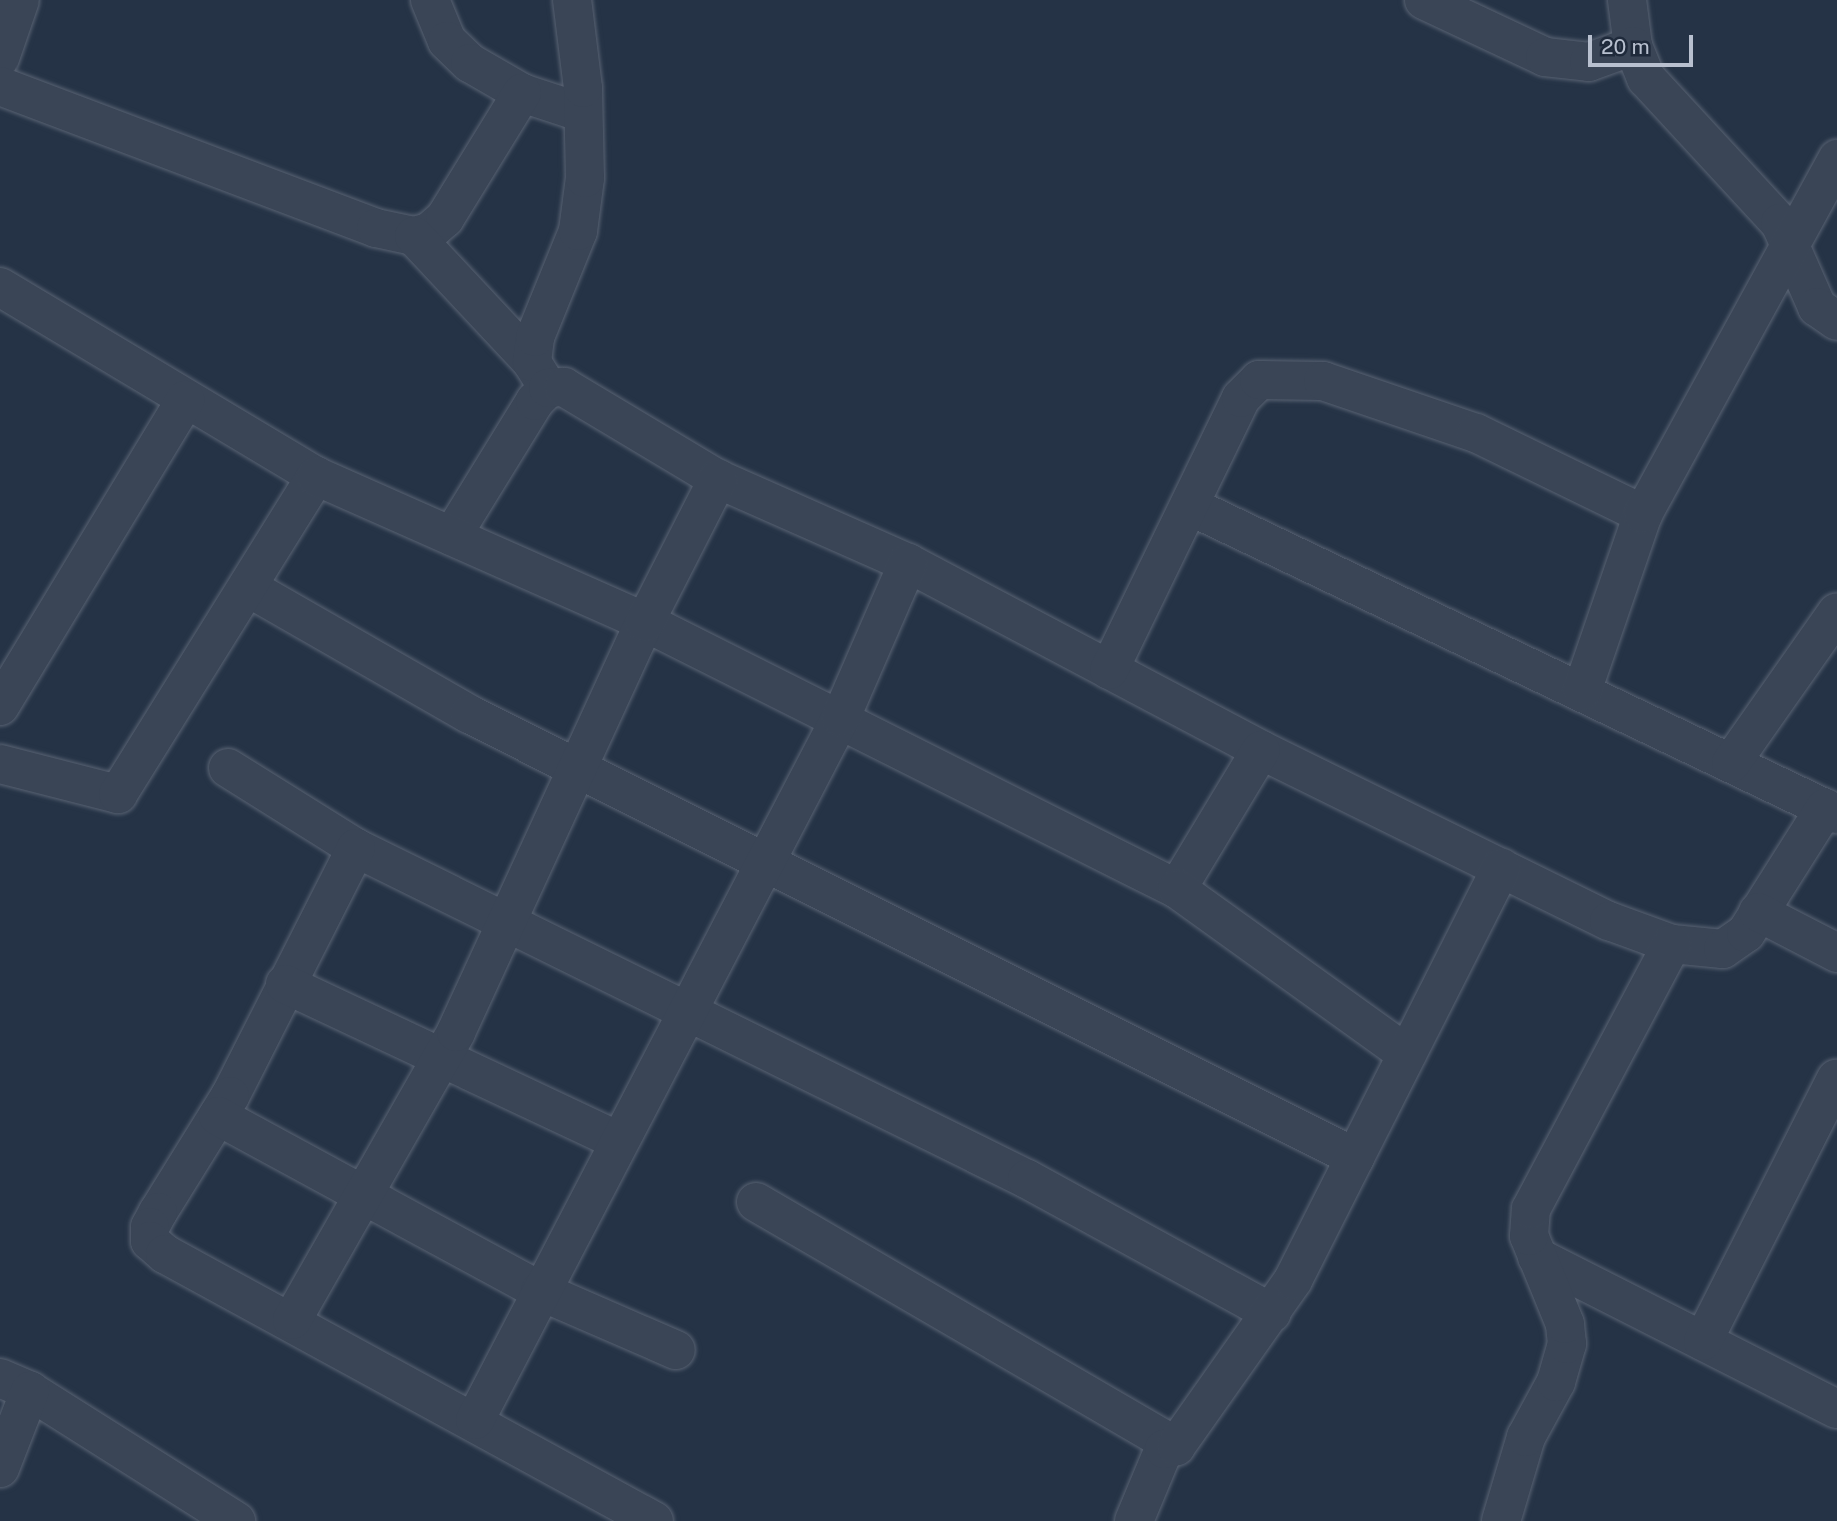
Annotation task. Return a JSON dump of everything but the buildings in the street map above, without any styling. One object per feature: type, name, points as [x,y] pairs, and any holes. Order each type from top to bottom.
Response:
[{"type":"street","points":[[0,58],[20,0]]},
{"type":"street","points":[[430,0],[447,41],[486,75],[522,93],[583,113]]},
{"type":"street","points":[[452,536],[521,420],[540,375],[535,337],[578,231],[584,178],[583,113],[572,0]]},
{"type":"street","points":[[1424,0],[1545,57],[1589,62],[1633,46]]},
{"type":"street","points":[[1628,0],[1633,46],[1646,78],[1780,223],[1817,307],[1837,321]]},
{"type":"street","points":[[0,86],[376,228],[414,236],[429,232],[445,218],[522,93]]},
{"type":"street","points":[[1583,691],[1643,514],[1789,241],[1837,159]]},
{"type":"street","points":[[414,236],[540,375],[718,479],[908,563],[1261,750],[1609,921],[1672,944],[1723,949],[1746,933],[1758,912],[1831,811],[1190,506]]},
{"type":"street","points":[[0,287],[316,476],[645,622],[841,717],[1177,889],[1407,1054]]},
{"type":"street","points":[[1109,670],[1241,398],[1259,380],[1285,377],[1323,382],[1476,433],[1643,514]]},
{"type":"street","points":[[0,706],[185,400]]},
{"type":"street","points":[[0,764],[118,794],[249,588],[316,476]]},
{"type":"street","points":[[292,1320],[441,1059],[645,622],[718,479]]},
{"type":"street","points":[[475,1420],[619,1141],[691,1010],[841,717],[908,563]]},
{"type":"street","points":[[249,588],[469,714],[766,864],[980,966],[1355,1157]]},
{"type":"street","points":[[1731,763],[1837,612]]},
{"type":"street","points":[[1177,889],[1261,750]]},
{"type":"street","points":[[228,768],[356,848],[691,1010],[1027,1179],[1272,1312]]},
{"type":"street","points":[[356,848],[218,1116],[150,1227],[150,1241],[165,1254],[475,1420],[653,1521]]},
{"type":"street","points":[[1133,1521],[1164,1449],[1176,1446],[1293,1280],[1501,868]]},
{"type":"street","points":[[1758,912],[1837,953]]},
{"type":"street","points":[[1501,1521],[1527,1437],[1556,1382],[1567,1344],[1565,1324],[1529,1236],[1531,1209],[1672,944]]},
{"type":"street","points":[[285,984],[619,1141]]},
{"type":"street","points":[[1703,1341],[1836,1079]]},
{"type":"street","points":[[218,1116],[363,1199],[540,1291],[676,1350]]},
{"type":"street","points":[[756,1202],[1176,1446]]},
{"type":"street","points":[[1537,1257],[1837,1409]]},
{"type":"street","points":[[0,1468],[15,1385],[236,1521]]}]
